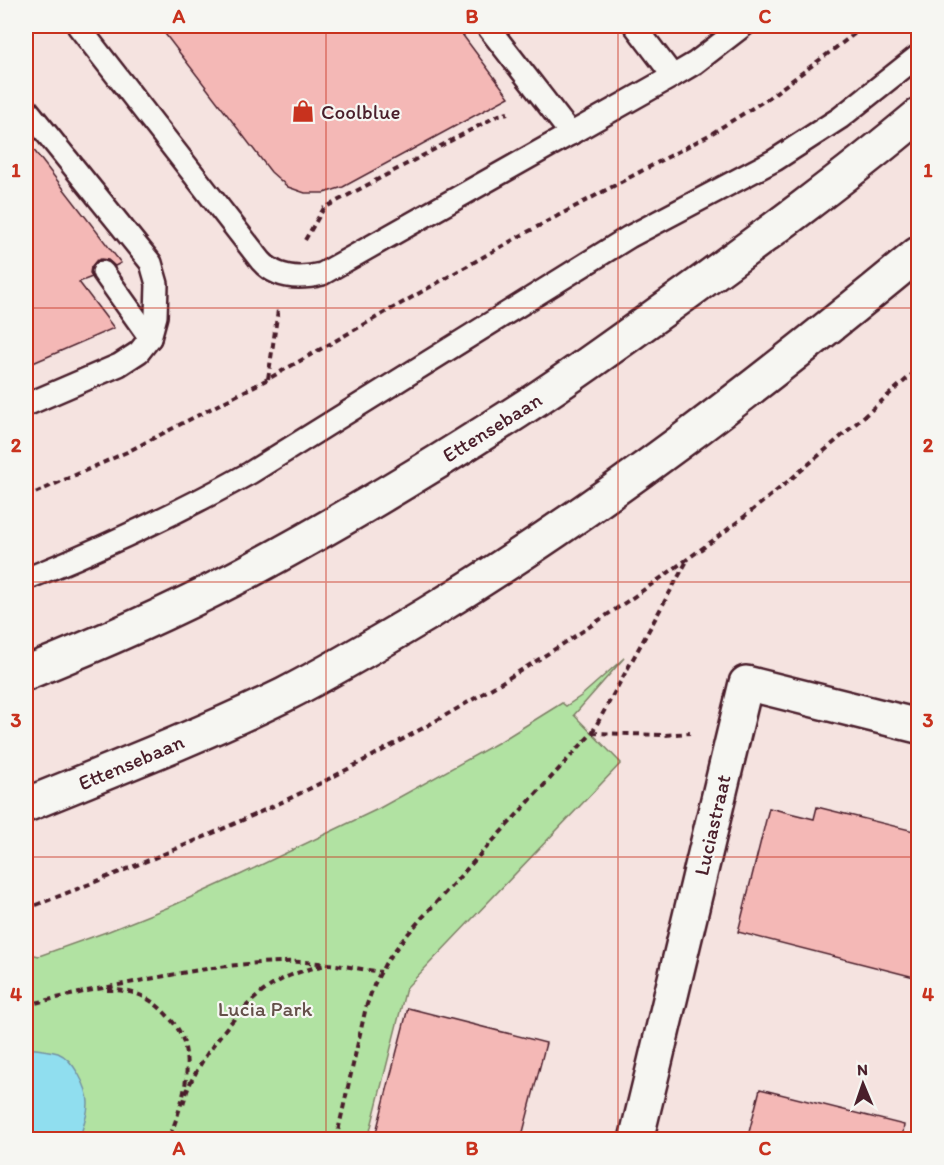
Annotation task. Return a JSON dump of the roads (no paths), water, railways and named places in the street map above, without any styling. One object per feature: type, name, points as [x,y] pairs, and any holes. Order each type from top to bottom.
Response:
[{"type":"main road","name":"Ettensebaan","points":[[26,673],[152,618],[231,580],[318,533],[509,417],[728,263],[841,178],[918,116]]},
{"type":"main road","name":"Ettensebaan","points":[[26,805],[183,740],[284,694],[369,649],[477,584],[577,517],[692,434],[918,254]]},
{"type":"main road","name":"Luciastraat","points":[[636,1140],[746,683],[918,726]]},
{"type":"lane","points":[[78,26],[265,266],[284,275],[302,278],[322,274],[674,76],[743,26]]},
{"type":"lane","points":[[487,26],[571,134]]},
{"type":"lane","points":[[635,26],[674,76]]},
{"type":"lane","points":[[26,579],[119,539],[205,498],[250,473],[629,237],[775,160],[840,118],[918,56]]},
{"type":"lane","points":[[26,108],[151,263],[157,284],[158,299],[150,338],[139,352],[119,365],[26,405]]},
{"type":"lane","points":[[103,272],[150,338]]},
{"type":"water","points":[[26,1048],[58,1053],[69,1061],[79,1074],[88,1103],[79,1139],[26,1139]]},
{"type":"place","name":"Coolblue","points":[[303,111]]},
{"type":"park label","name":"Lucia Park","points":[[265,1008]]}]
